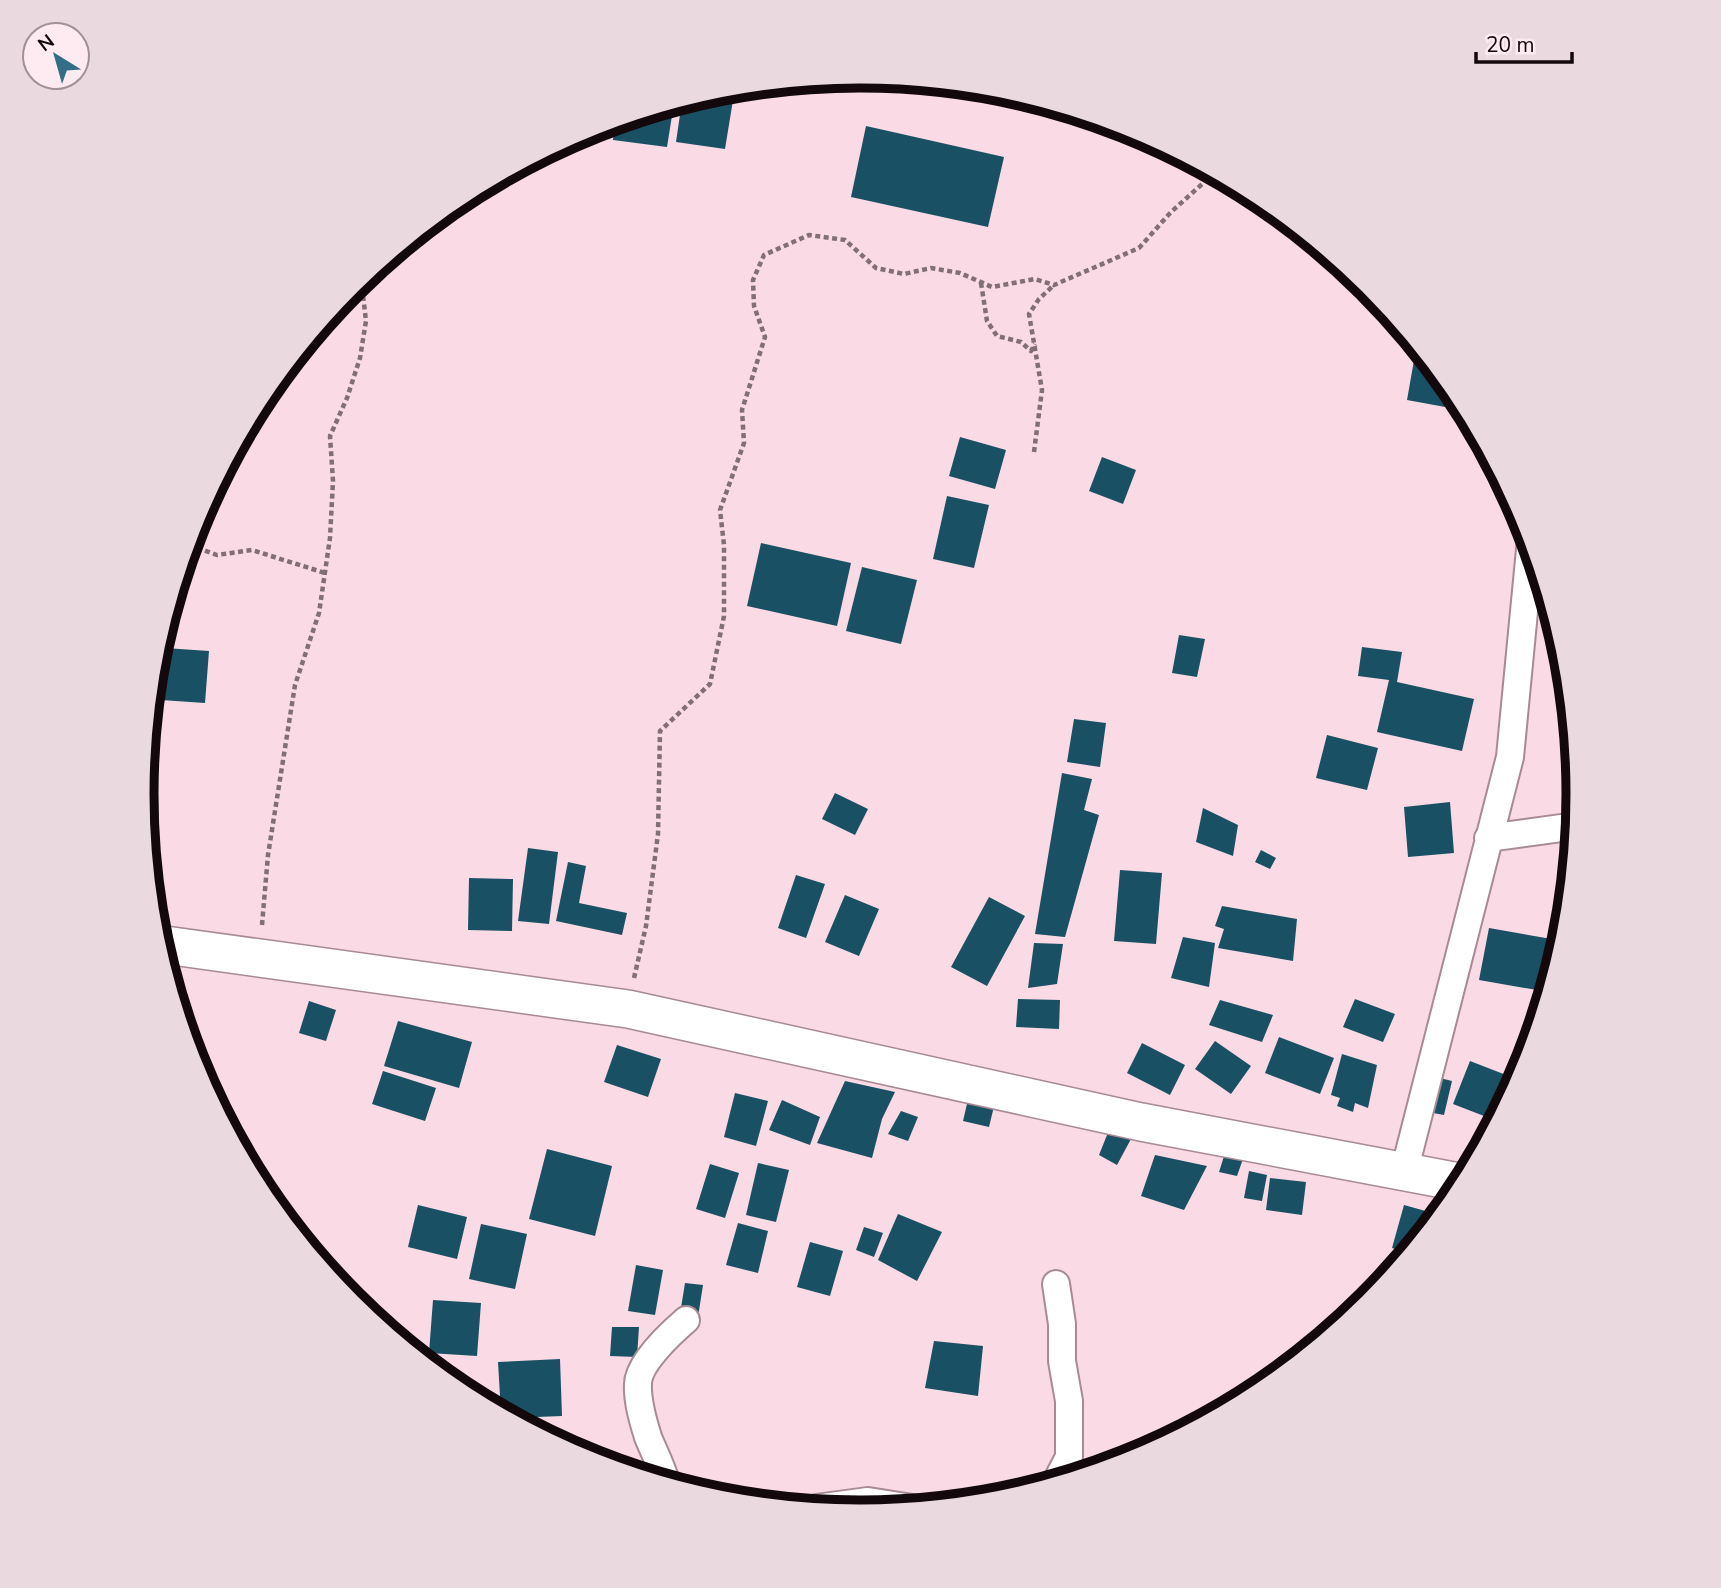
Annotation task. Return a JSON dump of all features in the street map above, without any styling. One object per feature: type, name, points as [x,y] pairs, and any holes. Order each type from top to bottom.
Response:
[{"type":"street","points":[[1404,1172],[1510,757],[1529,564]]},
{"type":"street","points":[[1488,838],[1566,827]]},
{"type":"street","points":[[171,946],[628,1009],[1141,1122],[1452,1181]]},
{"type":"street","points":[[1056,1284],[1062,1324],[1062,1361],[1069,1401],[1069,1457],[1061,1471]]},
{"type":"street","points":[[662,1471],[648,1436],[637,1382],[650,1357],[685,1320]]},
{"type":"path","points":[[1034,452],[1042,390],[1029,314],[1039,299],[1054,285],[1139,248],[1171,212],[1208,179]]},
{"type":"path","points":[[628,1009],[646,926],[658,834],[660,731],[710,684],[724,616],[724,545],[720,510],[744,443],[742,410],[765,337],[754,306],[753,280],[764,255],[808,235],[845,240],[876,268],[904,274],[931,268],[960,273],[992,287],[1035,279],[1054,285]]},
{"type":"path","points":[[980,282],[987,321],[997,336],[1021,342],[1031,351],[1036,344]]},
{"type":"path","points":[[259,957],[268,855],[295,685],[319,612],[330,538],[333,481],[330,436],[347,398],[360,358],[366,321],[363,292]]},
{"type":"path","points":[[198,549],[217,555],[253,550],[325,573]]},
{"type":"building","points":[[733,99],[725,149],[676,142],[680,111]]},
{"type":"building","points":[[672,114],[667,147],[613,140],[614,132]]},
{"type":"building","points":[[866,126],[1004,157],[988,227],[851,197]]},
{"type":"building","points":[[1415,356],[1452,408],[1407,400]]},
{"type":"building","points":[[960,437],[1006,450],[995,489],[949,476]]},
{"type":"building","points":[[1102,457],[1136,470],[1123,504],[1089,491]]},
{"type":"building","points":[[947,496],[989,505],[974,568],[933,559]]},
{"type":"building","points":[[761,543],[851,563],[837,626],[747,606]]},
{"type":"building","points":[[862,567],[917,580],[901,644],[846,631]]},
{"type":"building","points":[[1179,635],[1205,639],[1197,677],[1172,673]]},
{"type":"building","points":[[1362,647],[1402,652],[1397,682],[1474,699],[1462,751],[1377,732],[1389,680],[1358,676]]},
{"type":"building","points":[[170,648],[209,651],[205,703],[161,700]]},
{"type":"building","points":[[1074,719],[1106,723],[1100,767],[1067,762]]},
{"type":"building","points":[[1560,722],[1563,722],[1564,733],[1559,732]]},
{"type":"building","points":[[1327,735],[1378,748],[1367,790],[1316,778]]},
{"type":"building","points":[[1062,773],[1092,779],[1084,810],[1099,815],[1065,937],[1035,934]]},
{"type":"building","points":[[835,793],[868,809],[855,835],[822,819]]},
{"type":"building","points":[[1450,802],[1454,853],[1408,857],[1404,807]]},
{"type":"building","points":[[1203,808],[1238,825],[1233,856],[1196,842]]},
{"type":"building","points":[[528,848],[558,852],[549,924],[518,921]]},
{"type":"building","points":[[1261,850],[1276,858],[1270,869],[1255,862]]},
{"type":"building","points":[[568,862],[586,866],[579,903],[627,913],[622,935],[556,921]]},
{"type":"building","points":[[1120,870],[1162,873],[1156,944],[1114,941]]},
{"type":"building","points":[[796,875],[825,884],[806,938],[778,928]]},
{"type":"building","points":[[469,878],[513,879],[512,931],[468,930]]},
{"type":"building","points":[[845,895],[879,909],[859,956],[825,942]]},
{"type":"building","points":[[989,897],[1025,916],[987,986],[951,967]]},
{"type":"building","points":[[1222,906],[1297,919],[1293,961],[1218,948],[1224,929],[1215,926]]},
{"type":"building","points":[[1489,928],[1551,939],[1539,990],[1479,980]]},
{"type":"building","points":[[1183,937],[1215,943],[1209,987],[1171,978]]},
{"type":"building","points":[[1034,943],[1063,944],[1057,984],[1028,988]]},
{"type":"building","points":[[1018,999],[1060,1000],[1059,1029],[1016,1027]]},
{"type":"building","points":[[1355,999],[1395,1014],[1383,1042],[1343,1027]]},
{"type":"building","points":[[1220,1000],[1273,1015],[1262,1042],[1209,1025]]},
{"type":"building","points":[[309,1001],[336,1010],[326,1041],[299,1033]]},
{"type":"building","points":[[398,1021],[472,1042],[459,1088],[384,1066]]},
{"type":"building","points":[[1279,1037],[1334,1058],[1320,1094],[1265,1073]]},
{"type":"building","points":[[1215,1041],[1251,1066],[1231,1094],[1195,1069]]},
{"type":"building","points":[[1142,1043],[1185,1065],[1170,1095],[1127,1073]]},
{"type":"building","points":[[617,1045],[661,1059],[648,1097],[604,1082]]},
{"type":"building","points":[[1342,1054],[1377,1065],[1368,1108],[1355,1103],[1353,1112],[1337,1106],[1340,1098],[1331,1095]]},
{"type":"building","points":[[1470,1061],[1508,1076],[1488,1117],[1453,1104]]},
{"type":"building","points":[[383,1071],[436,1088],[425,1121],[372,1104]]},
{"type":"building","points":[[1436,1077],[1452,1081],[1444,1115],[1428,1112]]},
{"type":"building","points":[[845,1081],[895,1092],[882,1119],[872,1158],[817,1143]]},
{"type":"building","points":[[970,1091],[996,1098],[989,1127],[963,1121]]},
{"type":"building","points":[[735,1093],[768,1101],[756,1146],[724,1137]]},
{"type":"building","points":[[782,1100],[820,1117],[810,1145],[769,1130]]},
{"type":"building","points":[[901,1111],[918,1117],[908,1141],[888,1134]]},
{"type":"building","points":[[1109,1130],[1131,1139],[1117,1165],[1099,1155]]},
{"type":"building","points":[[547,1149],[612,1166],[595,1236],[529,1219]]},
{"type":"building","points":[[1226,1150],[1244,1156],[1237,1176],[1219,1172]]},
{"type":"building","points":[[1155,1155],[1207,1166],[1184,1210],[1141,1196]]},
{"type":"building","points":[[758,1163],[789,1170],[776,1222],[746,1215]]},
{"type":"building","points":[[710,1164],[739,1173],[725,1218],[696,1209]]},
{"type":"building","points":[[1249,1171],[1267,1175],[1262,1201],[1244,1198]]},
{"type":"building","points":[[1270,1178],[1306,1182],[1302,1215],[1266,1210]]},
{"type":"building","points":[[418,1205],[467,1217],[457,1259],[408,1247]]},
{"type":"building","points":[[1404,1205],[1430,1212],[1400,1250],[1392,1248]]},
{"type":"building","points":[[898,1214],[942,1232],[917,1281],[878,1260]]},
{"type":"building","points":[[738,1223],[768,1231],[758,1273],[726,1265]]},
{"type":"building","points":[[481,1224],[527,1234],[515,1289],[469,1279]]},
{"type":"building","points":[[864,1227],[883,1233],[874,1257],[856,1250]]},
{"type":"building","points":[[810,1242],[843,1251],[830,1296],[797,1287]]},
{"type":"building","points":[[636,1265],[663,1270],[655,1315],[628,1311]]},
{"type":"building","points":[[685,1283],[703,1285],[698,1317],[680,1314]]},
{"type":"building","points":[[433,1300],[481,1303],[477,1356],[429,1353]]},
{"type":"building","points":[[612,1327],[639,1327],[637,1357],[610,1356]]},
{"type":"building","points":[[934,1341],[983,1346],[978,1396],[925,1388]]},
{"type":"building","points":[[560,1359],[562,1416],[528,1417],[500,1402],[498,1362]]}]
